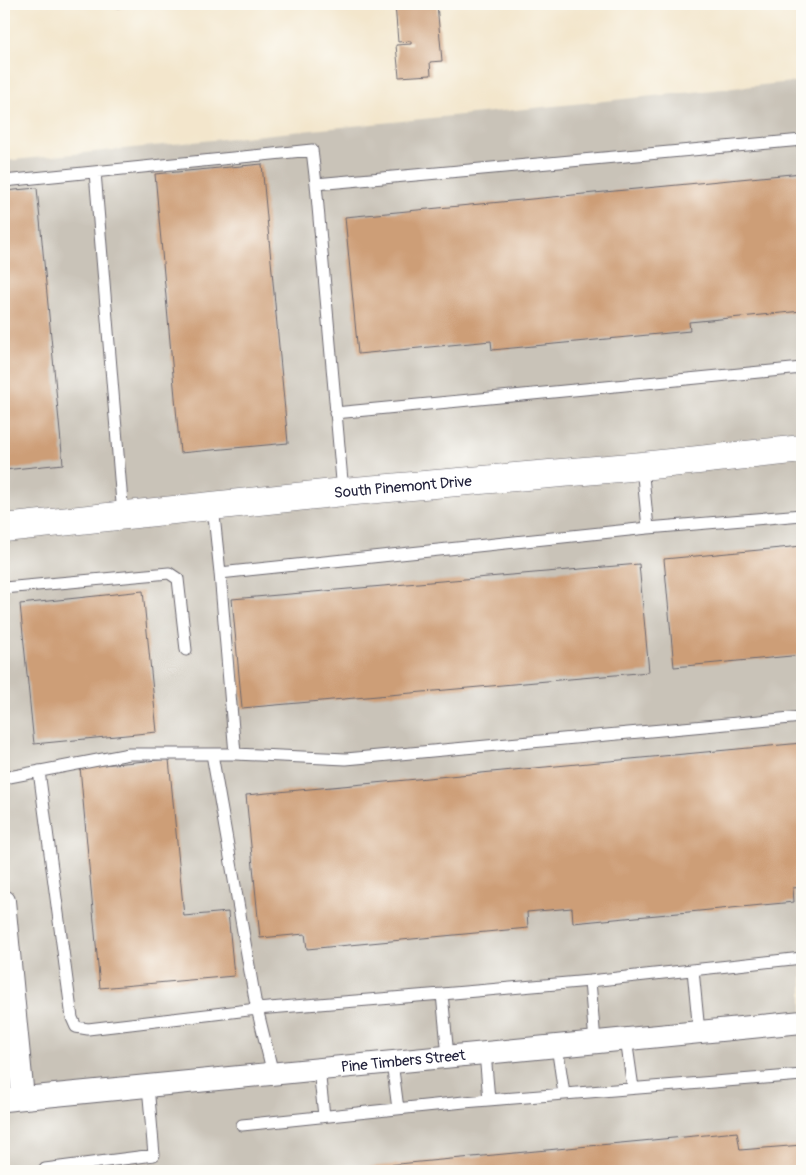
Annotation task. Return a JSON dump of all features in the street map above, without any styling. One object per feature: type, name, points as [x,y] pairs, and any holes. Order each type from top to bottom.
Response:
[{"type":"street","name":"South Pinemont Drive","points":[[4,528],[343,492],[642,466],[802,449]]},
{"type":"street","points":[[4,901],[14,1099]]},
{"type":"street","name":"Pine Timbers Street","points":[[14,1099],[802,1022]]},
{"type":"lane","points":[[316,184],[802,140]]},
{"type":"lane","points":[[4,180],[312,150],[343,492]]},
{"type":"lane","points":[[95,172],[123,515]]},
{"type":"lane","points":[[336,412],[802,368]]},
{"type":"lane","points":[[642,466],[648,528]]},
{"type":"lane","points":[[213,506],[235,754]]},
{"type":"lane","points":[[220,573],[648,528],[802,515]]},
{"type":"lane","points":[[4,588],[170,573],[178,579],[186,650]]},
{"type":"lane","points":[[4,778],[129,754],[235,754],[346,759],[802,717]]},
{"type":"lane","points":[[212,754],[257,1009],[273,1074]]},
{"type":"lane","points":[[39,771],[72,1018],[76,1027],[88,1029],[257,1009],[590,981],[802,958]]},
{"type":"lane","points":[[693,970],[699,1032]]},
{"type":"lane","points":[[590,981],[595,1042]]},
{"type":"lane","points":[[442,994],[448,1056]]},
{"type":"lane","points":[[626,1039],[633,1088]]},
{"type":"lane","points":[[557,1046],[564,1094]]},
{"type":"lane","points":[[485,1053],[490,1100]]},
{"type":"lane","points":[[392,1062],[398,1109]]},
{"type":"lane","points":[[319,1069],[324,1116]]},
{"type":"lane","points":[[242,1125],[490,1100],[802,1075]]},
{"type":"lane","points":[[45,1168],[154,1155],[148,1086]]},
{"type":"shaded area","points":[[802,81],[802,1171],[4,1171],[4,161]]},
{"type":"building","points":[[115,4],[145,4],[145,5],[115,8]]},
{"type":"building","points":[[395,4],[437,4],[442,61],[430,62],[431,75],[399,77],[396,45],[411,44],[411,41],[398,42]]},
{"type":"building","points":[[262,164],[288,443],[180,453],[155,174]]},
{"type":"building","points":[[802,173],[802,311],[689,322],[690,331],[492,350],[491,341],[358,354],[345,217]]},
{"type":"building","points":[[37,188],[63,464],[4,470],[4,191]]},
{"type":"building","points":[[802,546],[802,655],[674,667],[664,559]]},
{"type":"building","points":[[639,564],[649,672],[242,708],[232,599]]},
{"type":"building","points":[[143,591],[157,732],[34,744],[20,604]]},
{"type":"building","points":[[802,743],[802,887],[793,888],[794,902],[573,923],[572,908],[527,912],[528,928],[307,949],[305,934],[260,938],[246,795]]},
{"type":"building","points":[[169,759],[184,916],[228,912],[234,976],[100,988],[80,767]]},
{"type":"building","points":[[737,1132],[740,1150],[802,1145],[802,1171],[335,1171],[335,1170]]}]
